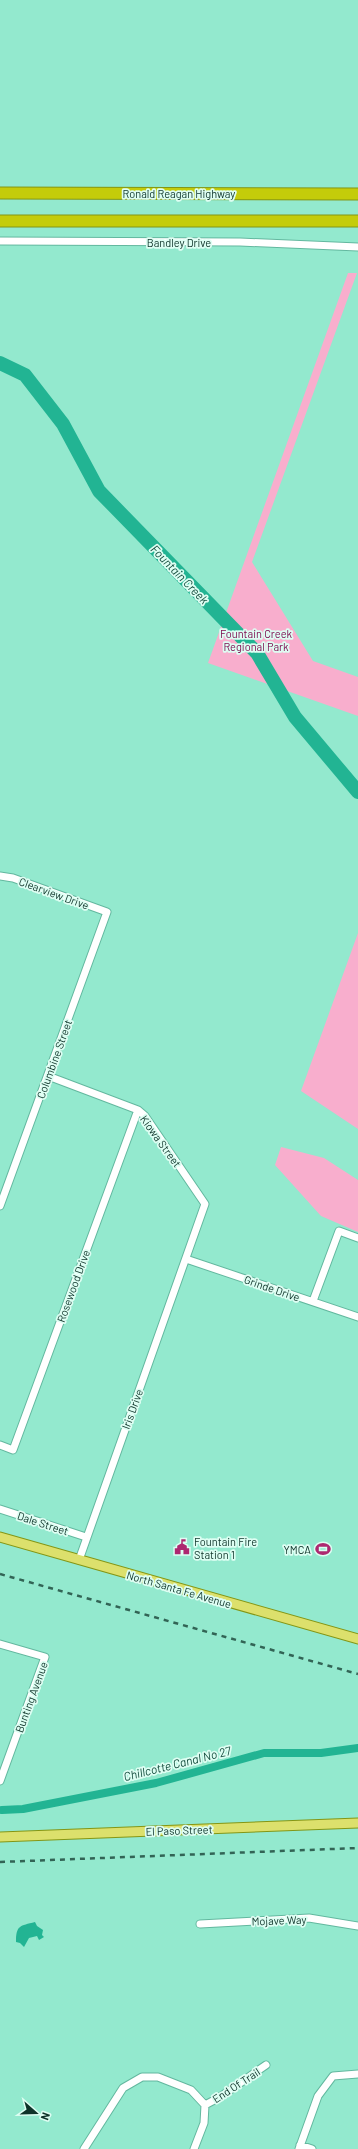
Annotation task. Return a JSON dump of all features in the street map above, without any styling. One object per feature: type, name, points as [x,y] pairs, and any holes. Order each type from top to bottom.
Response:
[{"type":"highway","name":"Ronald Reagan Highway","points":[[0,193],[358,194]]},
{"type":"highway","points":[[0,221],[358,221]]},
{"type":"main road","name":"North Santa Fe Avenue","points":[[0,1536],[78,1560],[358,1639]]},
{"type":"main road","name":"El Paso Street","points":[[0,1837],[358,1823]]},
{"type":"street","name":"Bandley Drive","points":[[0,241],[240,242],[358,247]]},
{"type":"street","name":"Clearview Drive","points":[[0,876],[13,878],[107,912]]},
{"type":"street","name":"Columbine Street","points":[[0,1206],[107,912]]},
{"type":"street","name":"Kiowa Street","points":[[48,1076],[138,1110],[145,1116],[206,1204],[186,1259]]},
{"type":"street","name":"Rosewood Drive","points":[[0,1445],[13,1450],[138,1110]]},
{"type":"street","points":[[313,1301],[339,1231],[358,1238]]},
{"type":"street","name":"Grinde Drive","points":[[186,1259],[358,1317]]},
{"type":"street","name":"Iris Drive","points":[[78,1560],[186,1259]]},
{"type":"street","name":"Dale Street","points":[[0,1509],[86,1536]]},
{"type":"street","name":"Bunting Avenue","points":[[0,1644],[45,1657],[0,1781]]},
{"type":"street","name":"Mojave Way","points":[[200,1924],[309,1918],[358,1926]]},
{"type":"street","name":"End Of Trail","points":[[205,2105],[220,2097],[266,2065]]},
{"type":"street","points":[[312,2149],[300,2147],[318,2096],[333,2076],[358,2074]]},
{"type":"street","points":[[84,2149],[123,2088],[142,2077],[158,2077],[191,2090],[205,2105],[204,2123],[194,2149]]},
{"type":"green space","name":"Fountain Creek Regional Park","points":[[348,273],[357,273],[252,562],[313,661],[358,677],[358,716],[208,663]]},
{"type":"green space","points":[[358,933],[358,1129],[301,1091]]},
{"type":"green space","points":[[281,1147],[324,1158],[358,1180],[358,1232],[321,1216],[275,1165]]},
{"type":"shaded area","points":[[35,1922],[37,1926],[43,1930],[42,1935],[44,1937],[39,1940],[37,1936],[29,1938],[24,1947],[20,1943],[16,1942],[18,1929],[26,1924]]},
{"type":"waterway","name":"Fountain Creek","points":[[0,363],[25,375],[63,424],[99,491],[257,653],[295,717],[358,792]]},
{"type":"waterway","name":"Chillcotte Canal No 27","points":[[2,1810],[23,1809],[156,1783],[264,1753],[321,1753],[358,1748]]},
{"type":"railway","points":[[0,1574],[358,1674]]},
{"type":"railway","points":[[0,1862],[358,1848]]},
{"type":"place","name":"Fountain Fire Station 1","points":[[182,1547]]},
{"type":"place","name":"YMCA","points":[[323,1549]]}]
